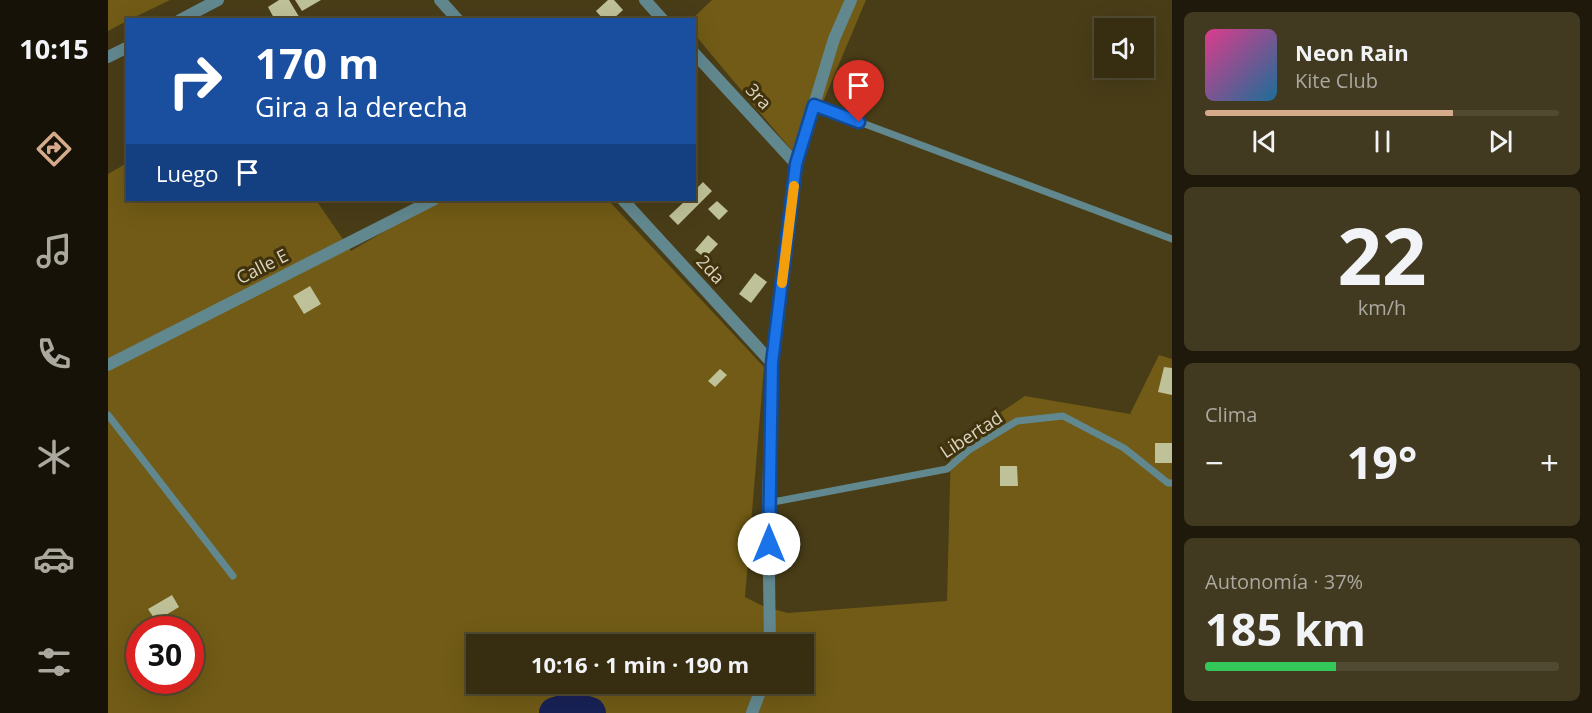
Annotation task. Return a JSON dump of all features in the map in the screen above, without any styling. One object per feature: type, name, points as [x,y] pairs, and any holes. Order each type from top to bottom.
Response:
[{"type":"street","points":[[184,18],[218,0]]},
{"type":"street","points":[[440,0],[456,18]]},
{"type":"street","points":[[645,0],[661,18]]},
{"type":"street","points":[[770,634],[768,503],[772,363],[796,164],[834,39],[851,0]]},
{"type":"street","points":[[108,57],[126,47]]},
{"type":"street","name":"3ra","points":[[696,55],[796,164]]},
{"type":"street","name":"Calle E","points":[[108,365],[431,201]]},
{"type":"street","name":"2da","points":[[624,201],[772,363]]},
{"type":"street","points":[[752,713],[759,694]]},
{"type":"lane","points":[[814,105],[1172,239]]},
{"type":"lane","points":[[108,415],[233,576]]},
{"type":"lane","name":"Libertad","points":[[768,503],[946,469],[969,450],[1017,421],[1063,416],[1124,448],[1168,483],[1172,483]]},
{"type":"shaded area","points":[[108,0],[170,0],[132,18],[126,18],[126,21],[108,31]]},
{"type":"shaded area","points":[[712,0],[866,0],[799,159],[696,36],[696,18],[693,18]]},
{"type":"shaded area","points":[[126,164],[126,201],[317,201],[351,251],[436,201],[609,201],[764,367],[745,597],[765,607],[788,613],[947,601],[951,446],[1025,396],[1130,414],[1159,355],[1172,359],[1172,713],[108,713],[108,174]]},
{"type":"building","points":[[279,0],[289,0],[300,18],[274,18],[268,7]]},
{"type":"building","points":[[295,0],[321,0],[302,11]]},
{"type":"building","points":[[608,0],[614,0],[623,10],[614,18],[602,18],[596,11]]},
{"type":"building","points":[[703,182],[712,191],[678,225],[669,216],[685,201],[696,201],[696,189]]},
{"type":"building","points":[[717,201],[728,211],[719,220],[708,209]]},
{"type":"building","points":[[708,235],[718,244],[705,258],[695,250]]},
{"type":"building","points":[[755,273],[767,282],[751,303],[739,294]]},
{"type":"building","points":[[310,286],[321,304],[304,314],[293,296]]},
{"type":"building","points":[[1164,367],[1172,368],[1172,395],[1158,392]]},
{"type":"building","points":[[720,369],[727,375],[715,387],[708,381]]},
{"type":"building","points":[[1155,443],[1172,443],[1172,463],[1155,463]]},
{"type":"building","points":[[1000,466],[1017,466],[1018,486],[1000,486]]},
{"type":"building","points":[[172,595],[179,607],[164,616],[153,616],[148,609]]},
{"type":"waterway","points":[[555,713],[572,708],[590,713]]},
{"type":"slow traffic","points":[[782,283],[794,186]]},
{"type":"route","points":[[769,544],[772,363],[796,164],[814,105],[859,122]]}]
